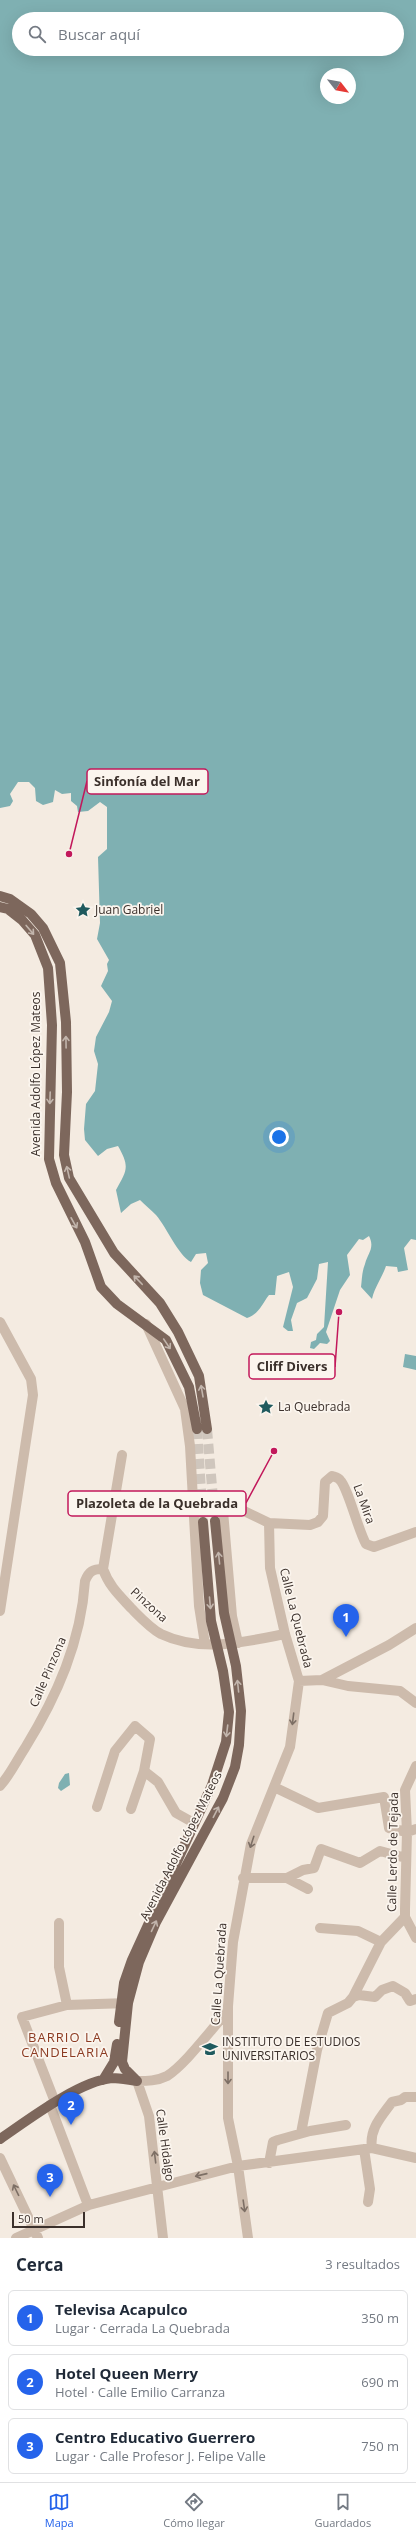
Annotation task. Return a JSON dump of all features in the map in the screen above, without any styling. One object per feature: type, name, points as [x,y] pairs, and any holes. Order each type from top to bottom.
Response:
[{"type":"main road","name":"Avenida Adolfo López Mateos","points":[[0,896],[10,899],[31,914],[43,928],[60,963],[66,1022],[67,1092],[64,1155],[69,1178],[114,1253],[160,1303],[178,1332],[199,1376],[202,1429],[189,1387],[166,1340],[145,1322],[117,1304],[101,1287],[85,1242],[56,1184],[48,1159],[52,1026],[48,968],[35,935],[22,920],[8,909],[0,907]]},
{"type":"main road","name":"Avenida Adolfo López Mateos","points":[[124,2003],[156,1922],[220,1803],[235,1767],[239,1746],[241,1711],[234,1644],[224,1613],[215,1521]]},
{"type":"main road","name":"Avenida Adolfo López Mateos","points":[[102,2080],[110,2070],[119,2053],[124,2003],[132,1960],[212,1785],[226,1742],[230,1712],[211,1621],[203,1522]]},
{"type":"main road","name":"Avenida Adolfo López Mateos","points":[[119,2053],[125,2069],[137,2081]]},
{"type":"main road","points":[[0,2139],[53,2103],[102,2080],[113,2078],[137,2081]]},
{"type":"street","points":[[0,1322],[31,1379],[33,1395],[0,1611]]},
{"type":"street","points":[[145,1322],[185,1409],[190,1446],[199,1606],[205,1644]]},
{"type":"street","points":[[104,1569],[122,1456]]},
{"type":"street","name":"La Mira","points":[[269,1523],[310,1525],[318,1522],[323,1516],[325,1482],[332,1476],[340,1480],[344,1487],[356,1523],[366,1544],[374,1547],[416,1532]]},
{"type":"street","points":[[194,1513],[242,1510],[269,1523]]},
{"type":"street","points":[[223,1511],[234,1644]]},
{"type":"street","name":"Calle La Quebrada","points":[[248,2238],[238,2166],[228,2118],[228,2011],[232,1942],[250,1844],[290,1747],[299,1681],[285,1634],[270,1568],[269,1523]]},
{"type":"street","name":"Calle Pinzona","points":[[0,1786],[41,1720],[70,1657],[80,1624],[85,1581],[88,1574],[94,1569],[104,1569]]},
{"type":"street","name":"Pinzona","points":[[104,1569],[107,1580],[116,1593],[160,1634],[186,1642],[217,1646],[285,1634]]},
{"type":"street","points":[[322,1680],[389,1645],[416,1628]]},
{"type":"street","points":[[299,1681],[322,1680],[348,1686],[400,1691],[416,1703]]},
{"type":"street","points":[[97,1807],[115,1751],[135,1726],[150,1740],[144,1771],[131,1809]]},
{"type":"street","name":"Calle Lerdo de Tejada","points":[[416,1766],[405,1790],[412,1830],[406,1858],[405,1917],[416,1938]]},
{"type":"street","points":[[144,1771],[158,1782],[176,1814],[194,1823]]},
{"type":"street","points":[[274,1787],[318,1808],[384,1797],[390,1828],[412,1830]]},
{"type":"street","points":[[287,1878],[302,1870],[314,1868],[321,1849],[360,1863],[380,1851],[406,1858]]},
{"type":"street","points":[[243,1878],[287,1878],[308,1889]]},
{"type":"street","points":[[301,2133],[324,2023],[328,2013],[348,2003],[353,1997],[380,1942],[405,1917]]},
{"type":"street","points":[[59,1923],[59,1967],[67,2005]]},
{"type":"street","points":[[320,1928],[358,1931],[380,1942]]},
{"type":"street","points":[[353,1997],[360,1995],[375,1997],[382,1990],[392,1986],[405,1993],[410,2001],[416,1999]]},
{"type":"street","points":[[88,2205],[22,2017],[67,2005],[124,2003]]},
{"type":"street","points":[[137,2081],[154,2081],[166,2076],[177,2067],[228,2011]]},
{"type":"street","name":"Calle Hidalgo","points":[[137,2081],[150,2116],[163,2238]]},
{"type":"street","points":[[368,2202],[370,2189],[368,2148],[377,2121],[395,2101],[401,2100],[405,2097],[416,2097]]},
{"type":"street","points":[[270,2163],[274,2142],[301,2133],[346,2126]]},
{"type":"street","points":[[16,2238],[36,2234],[88,2205],[158,2185],[238,2166],[270,2163],[368,2148],[416,2158]]},
{"type":"street","points":[[0,2158],[36,2234]]},
{"type":"water","points":[[0,0],[416,0],[416,1240],[411,1239],[404,1248],[408,1270],[398,1272],[397,1267],[386,1266],[372,1299],[361,1287],[363,1269],[371,1247],[371,1240],[369,1236],[363,1240],[359,1239],[347,1255],[350,1275],[340,1290],[326,1332],[330,1341],[327,1344],[320,1343],[314,1349],[310,1348],[311,1342],[316,1340],[317,1334],[324,1327],[328,1262],[319,1264],[317,1279],[307,1298],[297,1303],[291,1320],[293,1331],[288,1331],[283,1327],[293,1287],[289,1272],[277,1276],[275,1295],[269,1295],[255,1314],[247,1318],[203,1295],[200,1283],[201,1270],[208,1263],[206,1253],[196,1254],[191,1262],[186,1259],[156,1215],[140,1200],[131,1204],[121,1213],[116,1190],[123,1178],[126,1168],[122,1153],[118,1146],[107,1149],[98,1156],[85,1140],[84,1129],[86,1104],[95,1091],[98,1064],[94,1051],[96,1037],[109,1012],[112,1001],[101,986],[108,971],[107,964],[109,960],[97,939],[100,923],[98,857],[107,849],[107,807],[100,802],[88,811],[78,812],[77,806],[71,801],[71,793],[62,794],[55,790],[53,802],[43,805],[36,801],[35,788],[29,782],[18,782],[10,794],[13,801],[10,806],[0,808]]},
{"type":"water","points":[[405,1354],[416,1356],[416,1370],[403,1367]]},
{"type":"water","points":[[69,1773],[70,1785],[61,1791],[58,1788],[59,1783],[65,1774]]},
{"type":"tunnel","points":[[197,1429],[203,1521]]},
{"type":"tunnel","points":[[207,1429],[215,1521]]},
{"type":"place","name":"Sinfonía del Mar","points":[[69,854]]},
{"type":"place","name":"Juan Gabriel","points":[[83,910]]},
{"type":"place","name":"Cliff Divers","points":[[339,1312]]},
{"type":"place","name":"La Quebrada","points":[[266,1407]]},
{"type":"place","name":"Plazoleta de la Quebrada","points":[[274,1451]]},
{"type":"place","name":"Televisa Acapulco","points":[[346,1637]]},
{"type":"place","name":"INSTITUTO DE ESTUDIOS UNIVERSITARIOS","points":[[210,2049]]},
{"type":"place","name":"Hotel Queen Merry","points":[[71,2125]]},
{"type":"place","name":"Centro Educativo Guerrero","points":[[50,2197]]},
{"type":"district","name":"BARRIO LA CANDELARIA","points":[[65,2044]]}]
